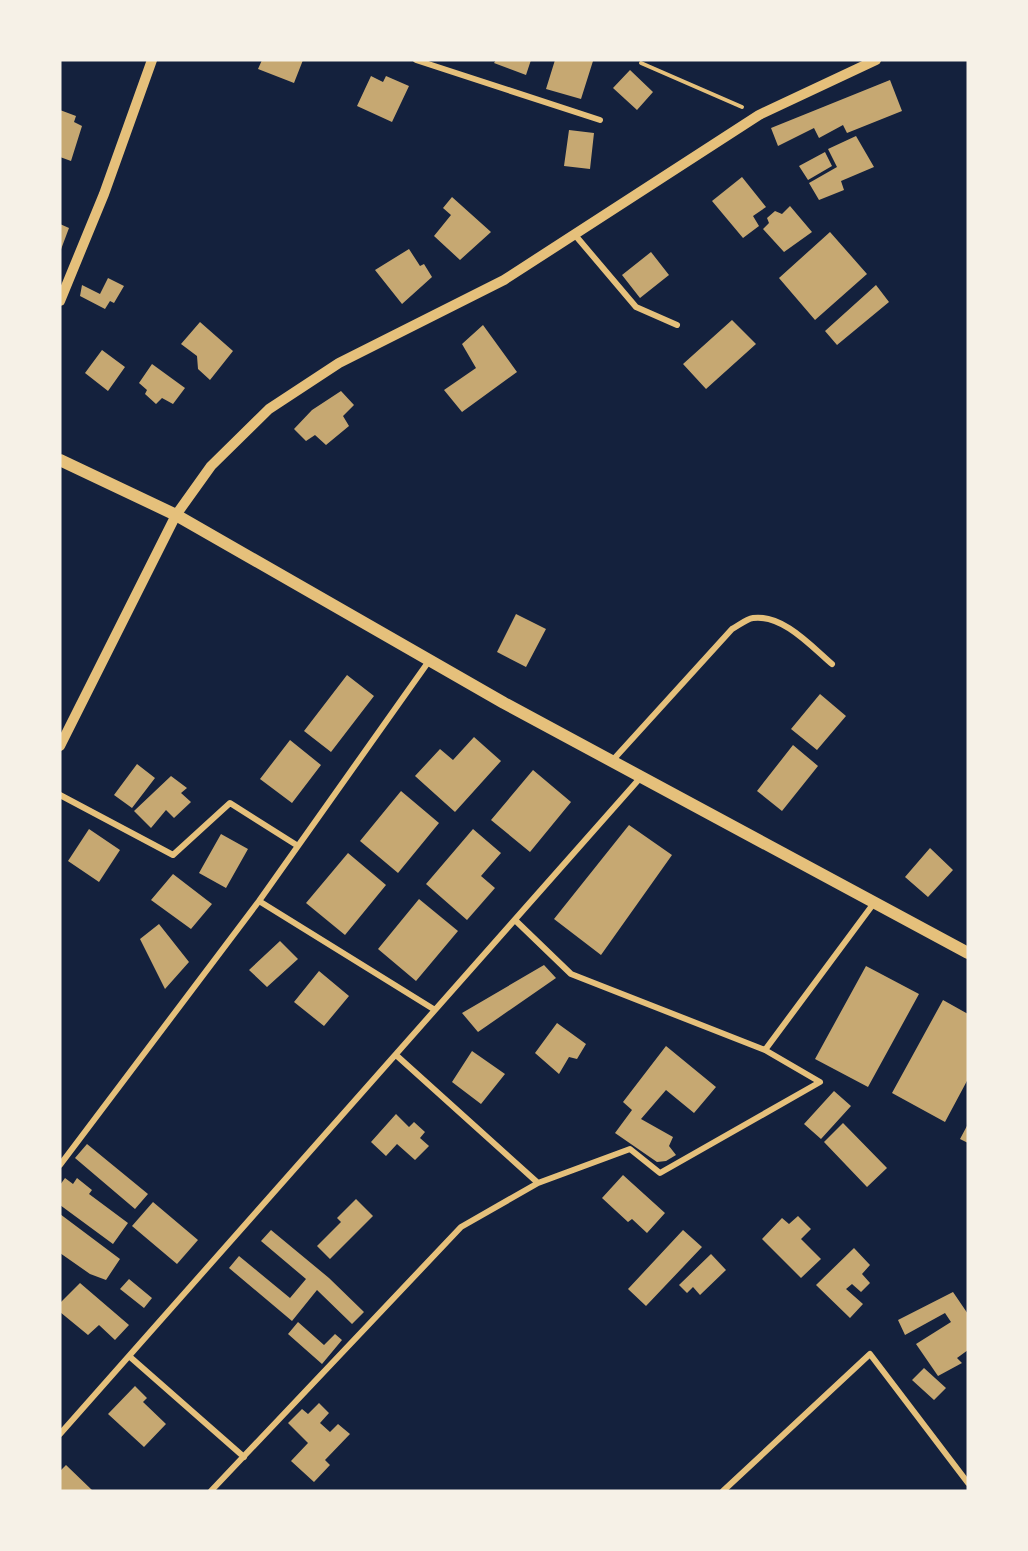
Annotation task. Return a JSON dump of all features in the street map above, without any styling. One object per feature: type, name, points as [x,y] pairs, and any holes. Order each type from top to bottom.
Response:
[{"type":"main road","points":[[60,460],[176,515],[612,761],[968,952]]},
{"type":"street","points":[[60,301],[104,194],[152,60]]},
{"type":"street","points":[[416,60],[600,120]]},
{"type":"street","points":[[60,746],[176,515],[211,466],[268,409],[339,363],[504,280],[759,115],[876,60]]},
{"type":"street","points":[[575,235],[636,307],[677,325]]},
{"type":"street","points":[[612,761],[732,628],[753,618],[776,622],[798,635],[832,664]]},
{"type":"street","points":[[60,1165],[259,901],[430,660]]},
{"type":"street","points":[[60,1434],[641,777]]},
{"type":"street","points":[[60,795],[173,855],[230,803],[298,846]]},
{"type":"street","points":[[259,901],[435,1010]]},
{"type":"street","points":[[765,1050],[874,902]]},
{"type":"street","points":[[211,1491],[461,1227],[538,1183],[630,1149],[660,1173],[819,1082],[765,1050],[571,974],[515,920]]},
{"type":"street","points":[[396,1054],[538,1183]]},
{"type":"street","points":[[723,1491],[870,1354],[968,1483]]},
{"type":"street","points":[[129,1356],[244,1456]]},
{"type":"path","points":[[641,63],[759,115]]},
{"type":"building","points":[[262,60],[303,60],[294,83],[258,69]]},
{"type":"building","points":[[496,60],[531,60],[526,75],[494,63]]},
{"type":"building","points":[[555,60],[593,61],[581,99],[546,89]]},
{"type":"building","points":[[630,70],[653,92],[637,110],[613,88]]},
{"type":"building","points":[[371,76],[383,82],[386,76],[409,86],[392,122],[357,106]]},
{"type":"building","points":[[890,80],[902,111],[847,133],[843,125],[819,138],[814,128],[778,146],[771,128]]},
{"type":"building","points":[[60,110],[76,116],[74,122],[82,126],[71,161],[60,157]]},
{"type":"building","points":[[569,130],[594,133],[590,169],[564,166]]},
{"type":"building","points":[[856,136],[874,167],[841,181],[844,190],[819,200],[809,183],[837,167],[828,149]]},
{"type":"building","points":[[825,152],[832,166],[808,180],[799,166]]},
{"type":"building","points":[[742,177],[766,207],[753,216],[759,226],[743,238],[712,201]]},
{"type":"building","points":[[452,197],[491,232],[460,260],[434,236],[451,215],[443,208]]},
{"type":"building","points":[[790,206],[812,232],[784,252],[763,229],[769,223],[767,218],[775,211],[782,214]]},
{"type":"building","points":[[60,224],[69,228],[60,252]]},
{"type":"building","points":[[830,232],[867,274],[815,320],[779,278]]},
{"type":"building","points":[[409,249],[420,266],[424,264],[432,277],[402,304],[375,270]]},
{"type":"building","points":[[651,252],[669,275],[640,298],[622,275]]},
{"type":"building","points":[[108,278],[124,286],[114,303],[110,301],[105,309],[80,296],[82,285],[100,294]]},
{"type":"building","points":[[876,285],[889,302],[837,345],[825,331]]},
{"type":"building","points":[[732,320],[756,344],[706,389],[683,364]]},
{"type":"building","points":[[200,322],[233,351],[210,380],[198,369],[197,356],[181,344]]},
{"type":"building","points":[[483,325],[517,372],[462,412],[444,390],[476,368],[462,344]]},
{"type":"building","points":[[102,350],[125,367],[108,391],[85,373]]},
{"type":"building","points":[[152,364],[185,388],[173,404],[162,398],[156,404],[145,394],[147,390],[139,383]]},
{"type":"building","points":[[341,391],[354,405],[343,416],[349,426],[326,445],[315,435],[306,441],[294,429],[312,410]]},
{"type":"building","points":[[516,614],[546,629],[526,667],[497,652]]},
{"type":"building","points":[[347,675],[374,696],[331,752],[304,731]]},
{"type":"building","points":[[820,694],[846,716],[817,750],[791,729]]},
{"type":"building","points":[[474,737],[501,761],[455,812],[415,776],[440,749],[453,760]]},
{"type":"building","points":[[290,740],[321,765],[292,803],[260,779]]},
{"type":"building","points":[[793,745],[818,766],[782,811],[757,791]]},
{"type":"building","points":[[137,764],[155,778],[132,808],[114,795]]},
{"type":"building","points":[[533,770],[571,802],[530,852],[491,820]]},
{"type":"building","points":[[171,776],[187,788],[181,793],[191,802],[174,818],[166,810],[151,828],[134,811]]},
{"type":"building","points":[[401,791],[439,823],[398,873],[360,841]]},
{"type":"building","points":[[629,825],[672,855],[601,955],[554,919]]},
{"type":"building","points":[[89,829],[120,850],[99,882],[68,861]]},
{"type":"building","points":[[473,829],[501,853],[481,876],[495,888],[467,920],[426,884]]},
{"type":"building","points":[[221,834],[248,849],[226,888],[199,873]]},
{"type":"building","points":[[930,848],[953,870],[928,897],[905,877]]},
{"type":"building","points":[[348,853],[386,885],[345,935],[306,903]]},
{"type":"building","points":[[173,874],[212,904],[191,929],[151,900]]},
{"type":"building","points":[[419,899],[458,931],[416,981],[378,949]]},
{"type":"building","points":[[159,924],[189,962],[165,989],[140,939]]},
{"type":"building","points":[[280,941],[298,959],[267,987],[249,970]]},
{"type":"building","points":[[544,965],[556,978],[478,1032],[462,1013]]},
{"type":"building","points":[[866,966],[919,994],[868,1087],[815,1059]]},
{"type":"building","points":[[319,971],[349,996],[324,1026],[294,1002]]},
{"type":"building","points":[[943,1000],[968,1014],[968,1079],[945,1122],[892,1093]]},
{"type":"building","points":[[557,1023],[586,1044],[577,1059],[569,1057],[559,1074],[535,1053]]},
{"type":"building","points":[[666,1046],[716,1087],[694,1113],[666,1090],[641,1119],[673,1137],[669,1146],[676,1155],[666,1161],[657,1162],[615,1133],[632,1110],[623,1102]]},
{"type":"building","points":[[472,1051],[505,1074],[481,1104],[452,1082]]},
{"type":"building","points":[[834,1091],[851,1106],[821,1139],[804,1124]]},
{"type":"building","points":[[396,1114],[409,1127],[414,1122],[425,1132],[420,1138],[429,1146],[415,1160],[397,1144],[386,1156],[371,1142]]},
{"type":"building","points":[[843,1123],[887,1168],[867,1187],[824,1142]]},
{"type":"building","points":[[968,1124],[968,1143],[960,1139]]},
{"type":"building","points":[[87,1144],[148,1194],[135,1209],[75,1158]]},
{"type":"building","points":[[623,1175],[665,1213],[647,1233],[632,1219],[628,1222],[602,1198]]},
{"type":"building","points":[[65,1178],[73,1184],[77,1178],[92,1190],[89,1194],[128,1223],[113,1244],[60,1205],[60,1185]]},
{"type":"building","points":[[356,1199],[373,1216],[330,1259],[317,1246],[341,1222],[337,1218]]},
{"type":"building","points":[[153,1202],[198,1240],[177,1264],[132,1226]]},
{"type":"building","points":[[60,1214],[120,1259],[106,1280],[90,1274],[60,1253]]},
{"type":"building","points":[[798,1216],[811,1229],[801,1239],[821,1259],[801,1278],[762,1239],[782,1218],[789,1224]]},
{"type":"building","points":[[271,1230],[329,1278],[364,1312],[352,1324],[317,1290],[292,1321],[229,1268],[239,1256],[290,1298],[306,1279],[261,1241]]},
{"type":"building","points":[[683,1230],[702,1247],[646,1306],[628,1289]]},
{"type":"building","points":[[854,1248],[870,1265],[862,1274],[870,1283],[861,1292],[852,1284],[846,1289],[863,1304],[850,1318],[816,1285]]},
{"type":"building","points":[[711,1254],[726,1270],[700,1295],[693,1287],[687,1293],[679,1285]]},
{"type":"building","points":[[129,1279],[152,1298],[144,1308],[120,1289]]},
{"type":"building","points":[[80,1283],[129,1325],[115,1340],[99,1325],[88,1335],[60,1312],[60,1303]]},
{"type":"building","points":[[953,1292],[968,1314],[968,1350],[957,1358],[962,1363],[938,1376],[916,1344],[951,1322],[945,1313],[905,1335],[898,1320]]},
{"type":"building","points":[[298,1322],[324,1345],[335,1334],[342,1340],[322,1364],[288,1334]]},
{"type":"building","points":[[924,1368],[946,1388],[934,1400],[912,1380]]},
{"type":"building","points":[[135,1386],[147,1398],[143,1402],[166,1424],[144,1447],[108,1414]]},
{"type":"building","points":[[319,1403],[329,1413],[320,1423],[330,1432],[338,1424],[350,1434],[325,1460],[330,1465],[314,1482],[291,1461],[308,1443],[288,1423],[302,1409],[308,1414]]},
{"type":"building","points":[[66,1465],[93,1491],[60,1491],[60,1471]]}]
